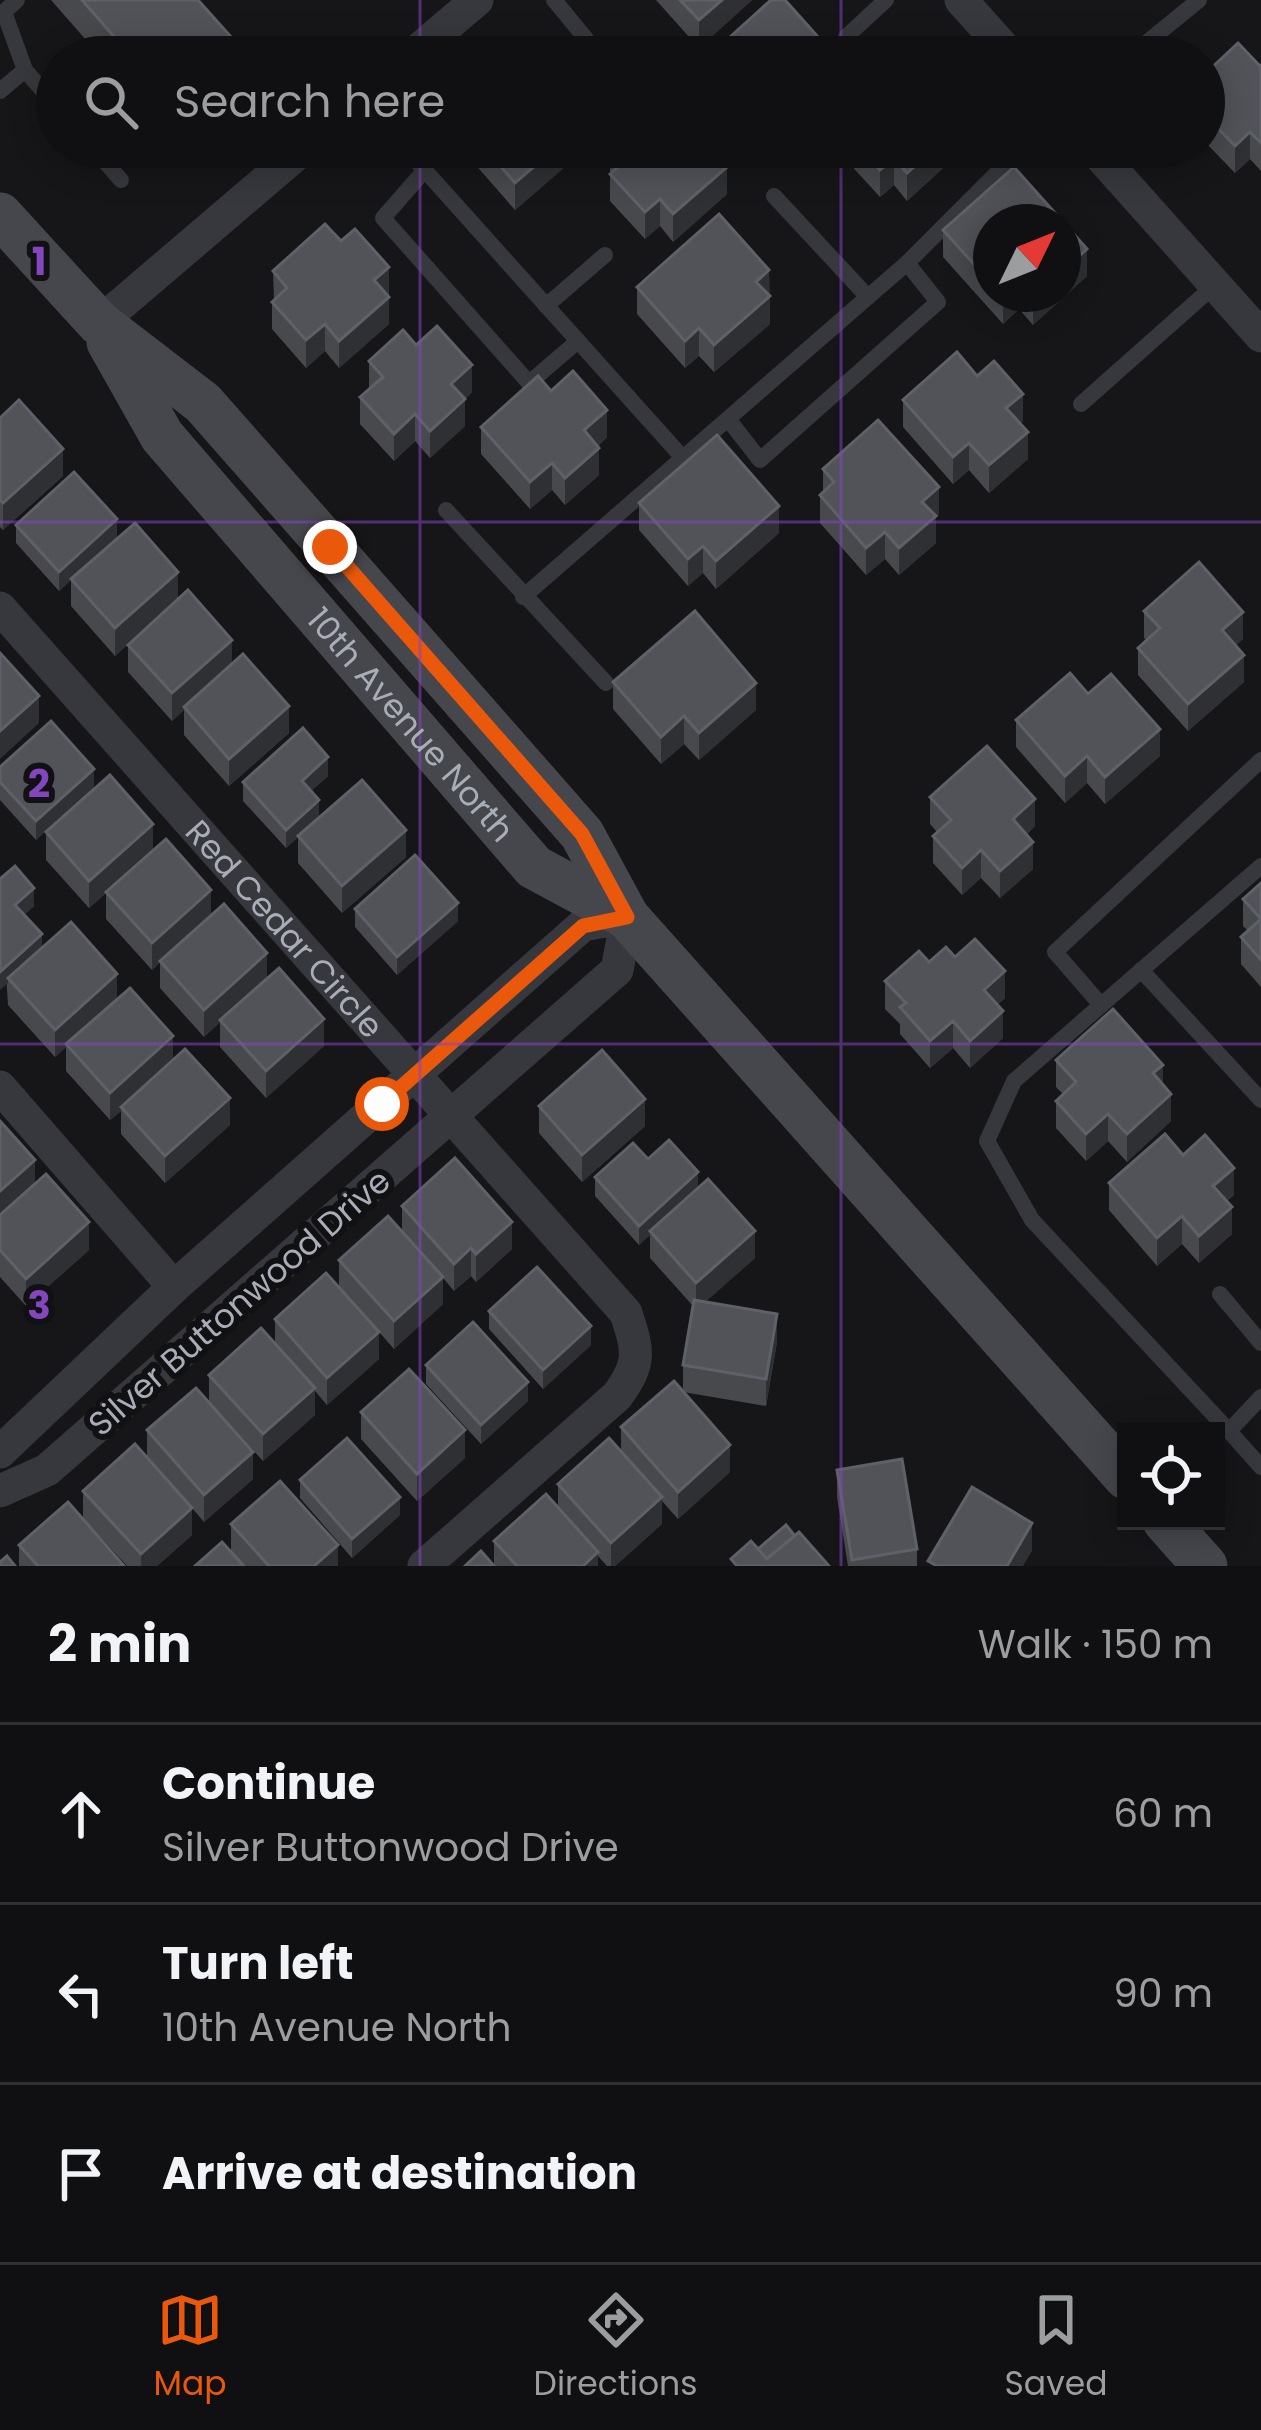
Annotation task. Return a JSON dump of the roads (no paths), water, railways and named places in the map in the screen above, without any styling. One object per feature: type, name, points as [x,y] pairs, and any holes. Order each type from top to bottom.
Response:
[{"type":"street","points":[[435,36],[477,0]]},
{"type":"street","points":[[961,0],[993,36]]},
{"type":"street","points":[[98,323],[280,168]]},
{"type":"street","points":[[1111,168],[1261,336]]},
{"type":"street","name":"10th Avenue North","points":[[0,215],[98,323],[162,436],[534,867],[627,917],[1117,1468]]},
{"type":"street","name":"Red Cedar Circle","points":[[0,608],[626,1312],[638,1351],[632,1376],[617,1396],[424,1566]]},
{"type":"street","name":"Silver Buttonwood Drive","points":[[0,1452],[174,1287],[583,926],[627,917],[617,970],[47,1470],[0,1491]]},
{"type":"street","points":[[0,1087],[174,1287]]},
{"type":"street","points":[[1173,1530],[1205,1566]]},
{"type":"lane","points":[[17,0],[4,11],[25,70],[36,82]]},
{"type":"lane","points":[[554,0],[584,36]]},
{"type":"lane","points":[[847,36],[886,0]]},
{"type":"lane","points":[[1155,36],[1199,0]]},
{"type":"lane","points":[[0,91],[25,70]]},
{"type":"lane","points":[[110,168],[121,180]]},
{"type":"lane","points":[[422,168],[683,458]]},
{"type":"lane","points":[[523,597],[907,263],[1002,168]]},
{"type":"lane","points":[[424,171],[383,218],[529,383],[578,341]]},
{"type":"lane","points":[[774,196],[868,297]]},
{"type":"lane","points":[[546,306],[605,255]]},
{"type":"lane","points":[[728,418],[760,460],[938,302],[907,263]]},
{"type":"lane","points":[[1081,404],[1215,285]]},
{"type":"lane","points":[[446,510],[606,683]]},
{"type":"lane","points":[[1101,1005],[1055,952],[1261,760]]},
{"type":"lane","points":[[1261,866],[1014,1081],[987,1142],[1032,1220],[1261,1467]]},
{"type":"lane","points":[[1141,970],[1261,1100]]},
{"type":"lane","points":[[1220,1294],[1261,1343]]},
{"type":"lane","points":[[1229,1431],[1261,1397]]}]
